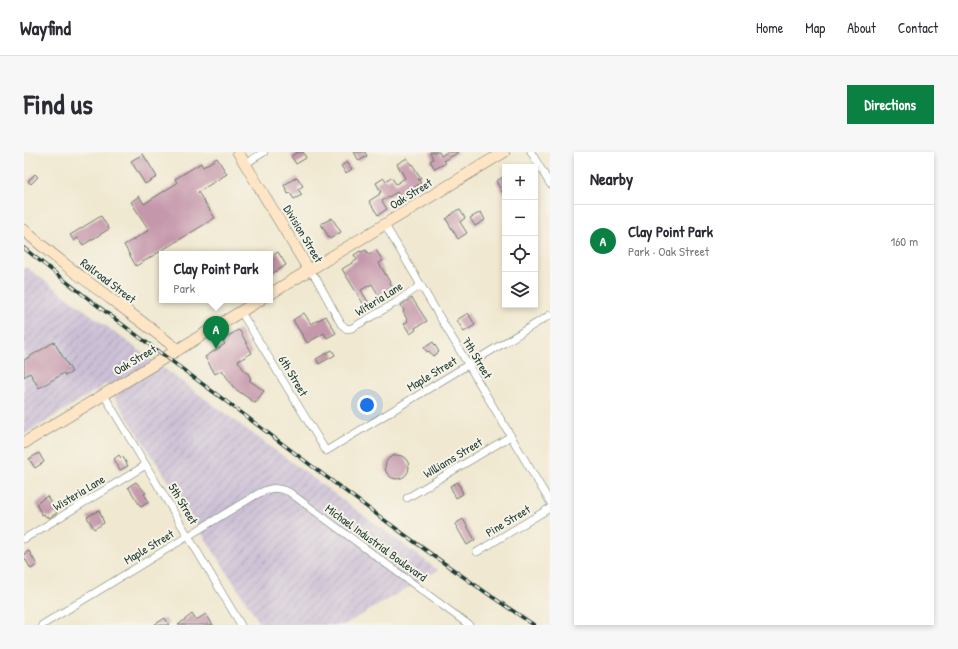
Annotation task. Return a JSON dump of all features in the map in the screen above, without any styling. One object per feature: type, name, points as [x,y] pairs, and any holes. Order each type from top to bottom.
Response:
[{"type":"main road","name":"Division Street","points":[[238,152],[309,270]]},
{"type":"main road","name":"Oak Street","points":[[273,292],[504,152]]},
{"type":"main road","name":"Railroad Street","points":[[24,230],[78,274],[178,350]]},
{"type":"main road","name":"Oak Street","points":[[24,443],[255,303]]},
{"type":"street","points":[[245,164],[264,152]]},
{"type":"street","points":[[532,152],[550,184]]},
{"type":"street","name":"7th Street","points":[[385,225],[550,502]]},
{"type":"street","name":"Division Street","points":[[309,270],[316,278],[341,324],[347,329]]},
{"type":"street","name":"Witeria Lane","points":[[347,329],[352,328],[395,303],[421,285]]},
{"type":"street","name":"6th Street","points":[[241,312],[326,451]]},
{"type":"street","name":"Maple Street","points":[[326,451],[550,315]]},
{"type":"street","name":"5th Street","points":[[104,395],[241,625]]},
{"type":"street","name":"Williams Street","points":[[407,498],[511,436]]},
{"type":"street","name":"Wisteria Lane","points":[[24,539],[146,465]]},
{"type":"street","name":"Michael Industrial Boulevard","points":[[266,489],[277,488],[289,492],[469,625]]},
{"type":"street","name":"Maple Street","points":[[42,625],[266,489]]},
{"type":"street","name":"Pine Street","points":[[477,552],[550,508]]},
{"type":"shaded area","points":[[26,267],[438,570],[344,625],[261,625],[106,384],[24,435],[24,269]]},
{"type":"building","points":[[298,152],[303,152],[306,158],[296,164],[291,156]]},
{"type":"building","points":[[354,152],[365,152],[367,156],[359,161]]},
{"type":"building","points":[[430,152],[439,152],[441,156],[447,152],[459,152],[445,160],[444,161],[446,163],[435,169],[430,161],[433,159]]},
{"type":"building","points":[[143,154],[157,177],[145,184],[131,161]]},
{"type":"building","points":[[217,158],[227,174],[198,192],[215,218],[136,266],[124,245],[149,230],[131,202],[139,196],[144,204],[177,183],[175,179],[201,163],[203,167]]},
{"type":"building","points":[[407,158],[421,178],[418,179],[421,183],[407,192],[408,194],[401,199],[397,192],[382,201],[387,209],[378,215],[369,201],[381,192],[376,183],[384,178],[386,181],[391,177],[396,184],[405,178],[397,164]]},
{"type":"building","points":[[347,162],[352,169],[346,173],[341,166]]},
{"type":"building","points":[[35,174],[38,177],[31,184],[28,181]]},
{"type":"building","points":[[297,177],[303,186],[298,189],[302,195],[294,199],[290,193],[288,194],[284,185]]},
{"type":"building","points":[[502,178],[502,192],[496,181]]},
{"type":"building","points":[[457,210],[460,210],[465,218],[460,222],[467,233],[458,239],[446,219]]},
{"type":"building","points":[[481,212],[485,220],[475,226],[470,218]]},
{"type":"building","points":[[101,216],[109,229],[83,245],[78,238],[74,241],[70,235]]},
{"type":"building","points":[[332,218],[341,232],[330,239],[321,224]]},
{"type":"building","points":[[366,250],[369,255],[376,250],[383,261],[379,263],[396,293],[382,301],[372,284],[361,290],[368,302],[364,305],[342,269],[357,260],[354,255],[360,251]]},
{"type":"building","points":[[278,252],[286,265],[273,273],[273,255]]},
{"type":"building","points":[[412,298],[427,321],[415,328],[416,330],[410,334],[404,324],[408,321],[401,305]]},
{"type":"building","points":[[304,313],[311,324],[326,316],[336,333],[327,338],[324,333],[307,343],[293,320]]},
{"type":"building","points":[[468,313],[475,325],[464,332],[457,320]]},
{"type":"building","points":[[238,330],[252,353],[238,361],[246,373],[247,372],[251,379],[249,380],[264,391],[255,403],[234,388],[222,370],[215,374],[205,357],[225,344],[223,341],[225,338]]},
{"type":"building","points":[[54,342],[72,372],[65,376],[64,373],[39,388],[30,373],[24,377],[24,360]]},
{"type":"building","points":[[433,342],[439,352],[433,356],[424,348]]},
{"type":"building","points":[[332,350],[335,355],[319,364],[316,359]]},
{"type":"building","points":[[39,453],[44,462],[35,468],[29,459]]},
{"type":"building","points":[[119,455],[121,458],[123,457],[128,466],[120,470],[114,459]]},
{"type":"building","points":[[397,455],[405,459],[409,467],[405,475],[397,479],[389,475],[385,467],[389,459]]},
{"type":"building","points":[[136,482],[146,493],[144,494],[149,502],[141,507],[128,487]]},
{"type":"building","points":[[458,482],[463,494],[456,498],[450,486]]},
{"type":"building","points":[[47,496],[57,513],[49,518],[44,514],[42,515],[36,504]]},
{"type":"building","points":[[99,510],[104,523],[94,529],[87,517]]},
{"type":"building","points":[[463,519],[475,540],[467,545],[455,524]]},
{"type":"building","points":[[29,551],[37,565],[31,569],[24,557],[24,554]]},
{"type":"building","points":[[192,614],[196,620],[206,614],[213,625],[178,625]]},
{"type":"building","points":[[165,618],[169,625],[154,625]]},
{"type":"railway","points":[[24,248],[102,309],[383,519],[534,625]]},
{"type":"place","name":"Clay Point Park","points":[[216,349]]}]
